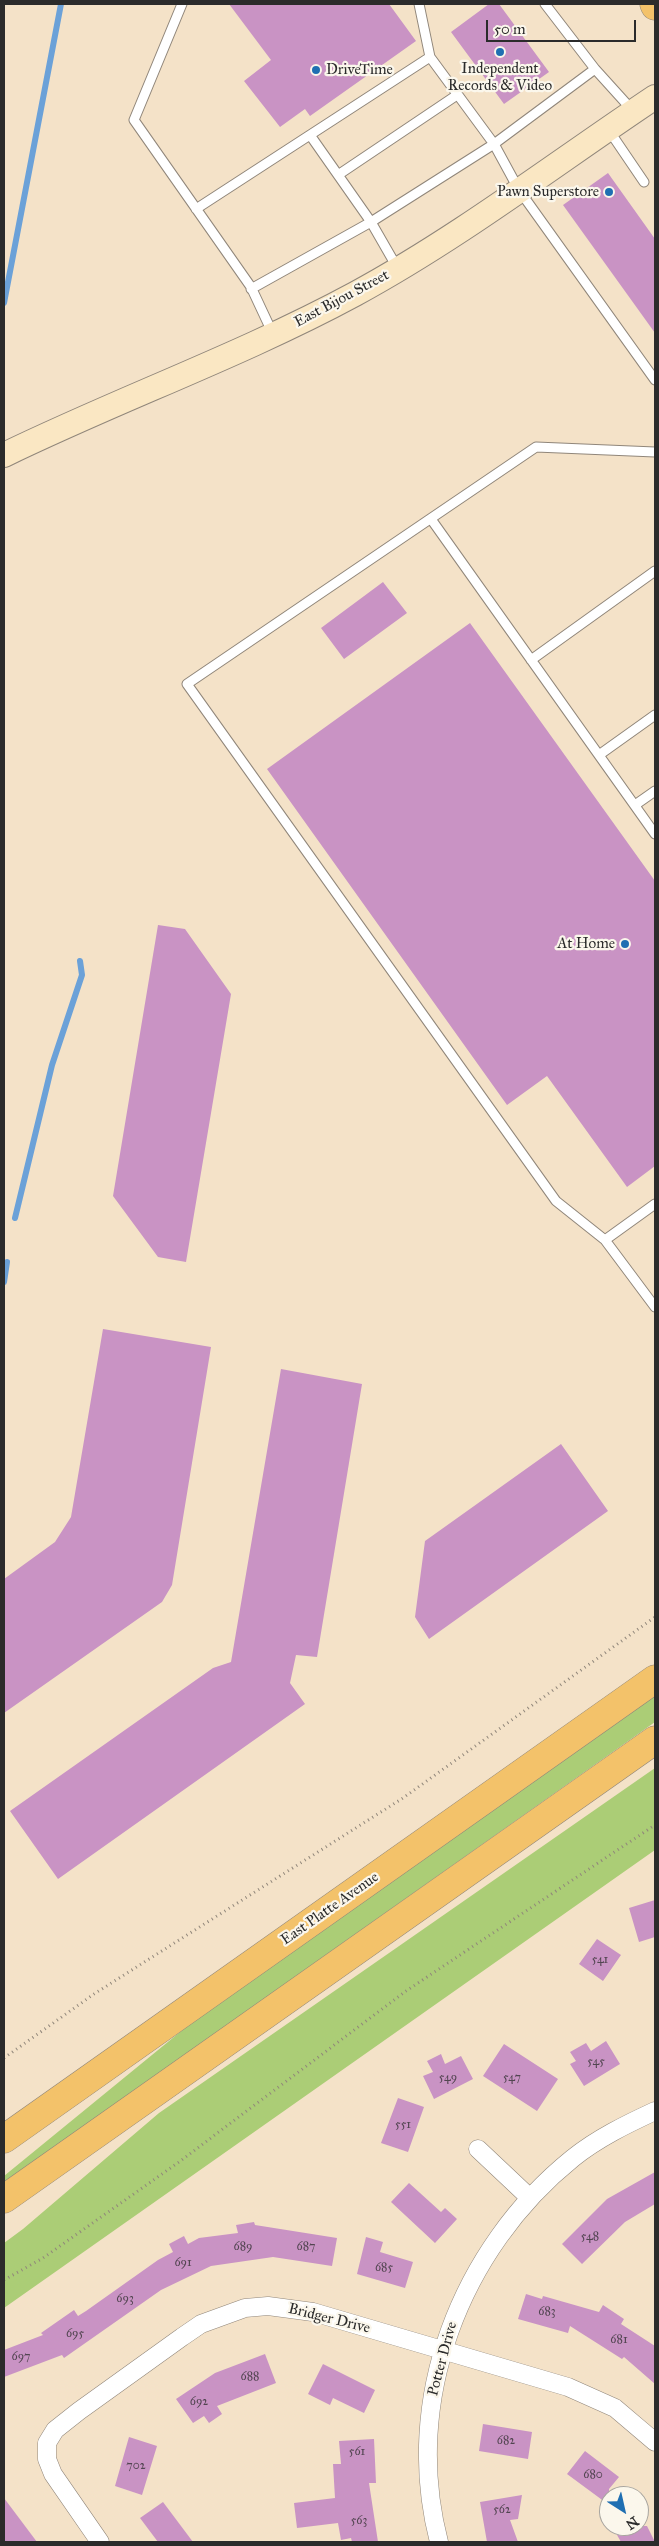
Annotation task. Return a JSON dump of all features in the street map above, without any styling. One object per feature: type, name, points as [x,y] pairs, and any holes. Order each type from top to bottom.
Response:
[{"type":"highway","name":"East Platte Avenue","points":[[4,2139],[655,1679]]},
{"type":"highway","points":[[4,2199],[655,1740]]},
{"type":"street","name":"East Bijou Street","points":[[4,455],[273,334],[355,294],[398,269],[519,190],[655,97]]},
{"type":"street","name":"Potter Drive","points":[[439,2542],[430,2497],[428,2434],[434,2387],[443,2350],[454,2317],[478,2266],[510,2221],[530,2198],[574,2157],[629,2123],[655,2111]]},
{"type":"street","points":[[478,2149],[530,2198]]},
{"type":"street","name":"Bridger Drive","points":[[100,2542],[53,2474],[47,2459],[47,2443],[55,2430],[201,2324],[245,2308],[268,2306],[292,2308],[443,2350],[594,2396],[615,2408],[655,2442]]},
{"type":"lane","points":[[182,4],[134,120],[251,289],[273,334]]},
{"type":"lane","points":[[419,4],[430,57],[494,144],[519,190],[655,380]]},
{"type":"lane","points":[[545,4],[595,69],[633,112]]},
{"type":"lane","points":[[196,209],[430,57]]},
{"type":"lane","points":[[251,289],[371,222],[494,144],[595,69]]},
{"type":"lane","points":[[338,175],[457,95]]},
{"type":"lane","points":[[608,129],[644,182]]},
{"type":"lane","points":[[310,135],[371,222],[398,269]]},
{"type":"lane","points":[[655,452],[536,448],[187,684],[556,1201],[605,1240],[655,1307]]},
{"type":"lane","points":[[431,519],[655,834]]},
{"type":"lane","points":[[531,660],[655,571]]},
{"type":"lane","points":[[599,755],[655,715]]},
{"type":"lane","points":[[635,805],[655,791]]},
{"type":"lane","points":[[605,1240],[655,1204]]},
{"type":"path","points":[[4,2058],[94,1994],[403,1798],[655,1617]]},
{"type":"path","points":[[4,2280],[43,2258],[179,2162],[406,1991],[655,1825]]},
{"type":"green space","points":[[655,1689],[655,1722],[4,2183],[4,2176],[229,1992]]},
{"type":"green space","points":[[655,1768],[655,1850],[4,2308],[4,2243],[159,2113]]},
{"type":"building","name":"DriveTime","points":[[229,4],[389,4],[416,41],[310,116],[305,109],[280,127],[244,81],[271,60]]},
{"type":"building","name":"Independent Records & Video","points":[[489,4],[499,4],[549,72],[504,104],[451,32]]},
{"type":"building","points":[[608,173],[655,239],[655,333],[563,205]]},
{"type":"building","points":[[383,582],[407,613],[344,659],[321,628]]},
{"type":"building","points":[[470,623],[655,881],[655,1166],[627,1187],[547,1076],[507,1105],[267,769]]},
{"type":"building","points":[[158,925],[185,929],[231,994],[186,1262],[158,1257],[113,1196]]},
{"type":"building","points":[[103,1329],[211,1347],[172,1585],[162,1602],[4,1713],[4,1579],[55,1542],[71,1517]]},
{"type":"building","points":[[281,1369],[362,1384],[317,1657],[296,1655],[290,1683],[305,1704],[58,1879],[10,1811],[213,1668],[231,1662]]},
{"type":"building","points":[[561,1444],[608,1511],[429,1639],[415,1617],[425,1541]]},
{"type":"building","points":[[655,1900],[655,1937],[639,1942],[629,1908]]},
{"type":"building","points":[[597,1939],[621,1955],[603,1981],[579,1964]]},
{"type":"building","points":[[606,2041],[620,2064],[584,2086],[570,2064],[576,2061],[570,2052],[586,2043],[591,2051]]},
{"type":"building","points":[[504,2044],[558,2079],[537,2111],[483,2076]]},
{"type":"building","points":[[441,2054],[445,2064],[461,2056],[473,2079],[434,2099],[423,2076],[433,2072],[427,2061]]},
{"type":"building","points":[[398,2098],[424,2107],[408,2152],[381,2143]]},
{"type":"building","points":[[655,2172],[655,2204],[625,2222],[582,2264],[562,2244],[607,2199]]},
{"type":"building","points":[[409,2183],[441,2212],[445,2208],[457,2219],[435,2243],[391,2202]]},
{"type":"building","points":[[254,2222],[255,2225],[337,2238],[332,2266],[273,2257],[211,2266],[161,2290],[64,2358],[62,2355],[4,2377],[4,2350],[43,2335],[41,2333],[74,2310],[78,2316],[86,2311],[158,2260],[173,2252],[169,2244],[184,2236],[188,2244],[199,2238],[238,2233],[236,2225]]},
{"type":"building","points":[[366,2237],[383,2242],[380,2252],[413,2262],[405,2288],[357,2274]]},
{"type":"building","points":[[526,2294],[542,2299],[543,2296],[599,2312],[603,2305],[624,2319],[621,2324],[655,2346],[655,2384],[624,2357],[622,2359],[570,2326],[568,2333],[518,2319]]},
{"type":"building","points":[[265,2354],[276,2383],[217,2406],[222,2414],[209,2423],[204,2416],[193,2423],[176,2399],[215,2373]]},
{"type":"building","points":[[323,2364],[375,2390],[364,2413],[333,2398],[330,2405],[308,2394]]},
{"type":"building","points":[[483,2424],[532,2432],[528,2459],[479,2451]]},
{"type":"building","points":[[129,2437],[157,2446],[142,2495],[115,2486]]},
{"type":"building","points":[[374,2439],[376,2483],[369,2483],[378,2542],[352,2542],[351,2538],[341,2540],[338,2523],[297,2528],[294,2503],[335,2498],[333,2464],[341,2464],[339,2441]]},
{"type":"building","points":[[585,2451],[619,2477],[612,2486],[599,2486],[599,2498],[567,2474]]},
{"type":"building","points":[[522,2495],[518,2519],[510,2520],[518,2542],[487,2542],[480,2502]]},
{"type":"building","points":[[4,2498],[37,2542],[4,2542]]},
{"type":"building","points":[[163,2502],[193,2542],[158,2542],[140,2518]]},
{"type":"building","points":[[649,2530],[655,2542],[621,2542],[618,2536],[649,2536]]},
{"type":"waterway","points":[[4,303],[61,4]]},
{"type":"waterway","points":[[15,1218],[52,1065],[82,975],[80,961]]},
{"type":"waterway","points":[[4,1282],[7,1262]]},
{"type":"place","name":"Independent Records & Video","points":[[500,52]]},
{"type":"place","name":"DriveTime","points":[[316,70]]},
{"type":"place","name":"Pawn Superstore","points":[[609,192]]},
{"type":"place","name":"At Home","points":[[625,944]]}]
